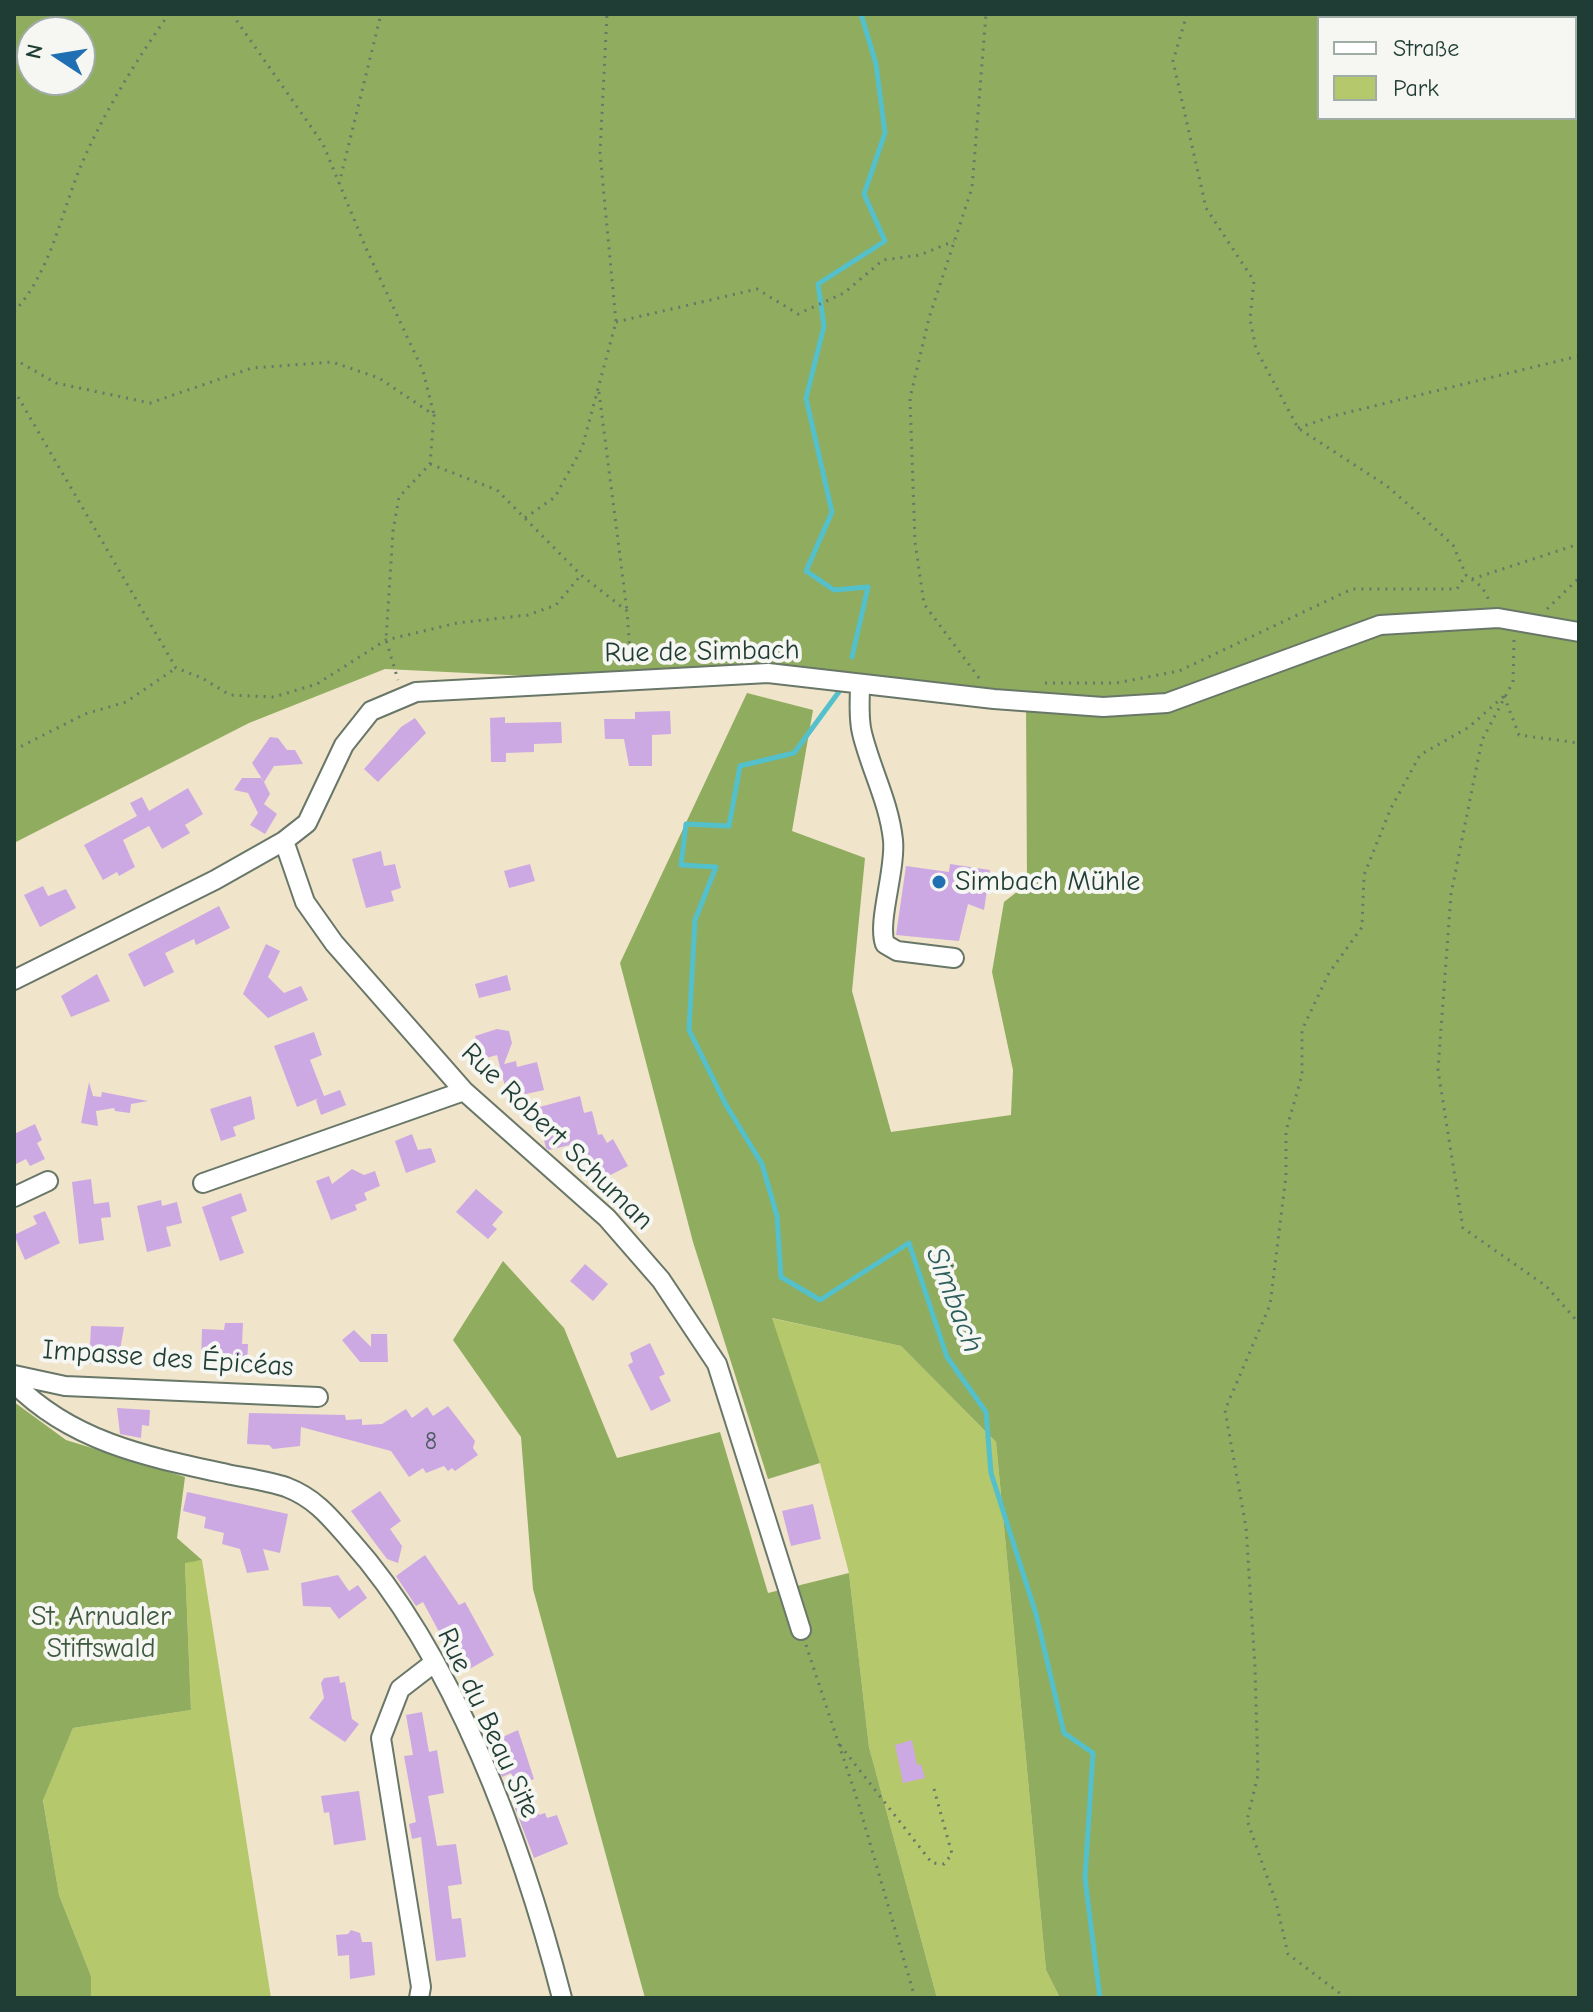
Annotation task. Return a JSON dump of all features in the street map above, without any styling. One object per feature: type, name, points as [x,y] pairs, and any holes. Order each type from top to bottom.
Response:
[{"type":"street","name":"Rue de Simbach","points":[[14,980],[215,880],[284,841],[307,823],[344,745],[371,711],[403,695],[458,688],[768,673],[994,699],[1103,707],[1167,703],[1380,625],[1507,619],[1579,632]]},
{"type":"street","points":[[860,684],[861,733],[883,789],[893,842],[891,888],[882,934],[885,944],[897,951],[954,958]]},
{"type":"street","name":"Rue Robert Schuman","points":[[284,841],[305,902],[334,943],[464,1091],[607,1218],[661,1280],[717,1364],[801,1630]]},
{"type":"street","points":[[203,1183],[464,1091]]},
{"type":"street","points":[[14,1197],[48,1181]]},
{"type":"street","name":"Impasse des Épicéas","points":[[14,1375],[65,1386],[318,1397]]},
{"type":"street","name":"Rue du Beau Site","points":[[14,1383],[33,1402],[85,1436],[144,1456],[283,1486],[313,1498],[374,1566],[435,1662],[479,1755],[548,1942],[562,1998]]},
{"type":"street","points":[[419,1998],[421,1987],[381,1738],[400,1689],[435,1662]]},
{"type":"path","points":[[14,312],[55,246],[81,166],[146,46],[169,14]]},
{"type":"path","points":[[232,14],[323,144],[423,371],[434,415],[430,464],[399,497],[393,531],[386,640],[403,695]]},
{"type":"path","points":[[339,184],[381,14]]},
{"type":"path","points":[[525,518],[555,497],[582,448],[616,322],[600,153],[607,14]]},
{"type":"path","points":[[986,14],[972,188],[929,318],[910,398],[915,542],[924,604],[994,699]]},
{"type":"path","points":[[1187,14],[1173,61],[1206,208],[1254,281],[1250,319],[1256,349],[1298,428],[1387,486],[1453,545],[1466,575],[1482,587],[1507,619],[1513,682],[1482,740],[1451,894],[1438,1070],[1463,1228],[1546,1286],[1579,1323]]},
{"type":"path","points":[[616,322],[757,289],[798,314],[832,298],[883,260],[920,255],[955,240]]},
{"type":"path","points":[[1298,428],[1333,416],[1579,356]]},
{"type":"path","points":[[14,359],[56,383],[150,403],[252,368],[332,362],[379,378],[434,415]]},
{"type":"path","points":[[14,390],[176,668],[202,678],[230,695],[274,697],[317,684],[386,640],[457,623],[528,615],[556,605],[581,575]]},
{"type":"path","points":[[599,390],[627,611],[632,681]]},
{"type":"path","points":[[430,464],[497,490],[581,575],[627,611]]},
{"type":"path","points":[[1471,579],[1579,544]]},
{"type":"path","points":[[1039,683],[1116,683],[1179,671],[1352,589],[1457,589],[1466,575]]},
{"type":"path","points":[[1543,624],[1548,604],[1579,578]]},
{"type":"path","points":[[14,750],[85,714],[126,702],[176,668]]},
{"type":"path","points":[[1504,696],[1519,735],[1579,743]]},
{"type":"path","points":[[1346,1998],[1288,1954],[1276,1902],[1247,1820],[1258,1775],[1255,1667],[1246,1527],[1225,1410],[1270,1305],[1286,1176],[1286,1131],[1302,1075],[1302,1030],[1329,973],[1362,927],[1364,875],[1391,808],[1420,755],[1469,727],[1504,696]]},
{"type":"path","points":[[801,1630],[915,1998]]},
{"type":"path","points":[[838,1742],[932,1863],[944,1864],[952,1854],[934,1789]]},
{"type":"green space","points":[[14,14],[1579,14],[1579,1998],[1060,1998],[1046,1970],[996,1442],[901,1346],[772,1318],[820,1463],[768,1479],[693,1242],[620,963],[747,693],[813,710],[792,831],[865,858],[852,991],[891,1132],[1011,1115],[1013,1070],[992,972],[1004,902],[1027,884],[1026,700],[846,677],[632,681],[385,669],[249,723],[14,843]]},
{"type":"green space","points":[[503,1261],[564,1328],[617,1458],[720,1432],[768,1593],[849,1573],[869,1747],[937,1998],[645,1998],[533,1589],[521,1437],[453,1340]]},
{"type":"green space","points":[[771,1318],[901,1346],[996,1442],[1046,1970],[1060,1998],[937,1998],[869,1747],[849,1573],[820,1463]]},
{"type":"green space","name":"St. Arnualer Stiftswald","points":[[14,1402],[66,1440],[185,1477],[177,1538],[202,1560],[185,1563],[191,1710],[73,1728],[43,1800],[59,1895],[91,1976],[91,1998],[14,1998]]},
{"type":"green space","points":[[202,1560],[271,1998],[91,1998],[91,1976],[59,1895],[43,1799],[73,1728],[191,1710],[185,1562]]},
{"type":"building","points":[[670,711],[671,734],[652,735],[652,766],[629,766],[624,739],[605,739],[604,719],[635,719],[635,712]]},
{"type":"building","points":[[505,717],[505,723],[561,722],[562,743],[534,744],[534,752],[506,753],[506,762],[491,762],[490,718]]},
{"type":"building","points":[[415,718],[426,733],[378,782],[364,769],[401,727]]},
{"type":"building","points":[[270,737],[278,738],[287,750],[295,750],[303,764],[274,766],[264,782],[252,763]]},
{"type":"building","points":[[242,778],[262,778],[270,794],[264,804],[277,814],[265,834],[250,825],[258,813],[248,793],[234,790]]},
{"type":"building","points":[[188,788],[203,814],[185,825],[190,833],[162,849],[149,826],[123,840],[135,867],[103,880],[84,845],[137,816],[130,803],[142,797],[149,811]]},
{"type":"building","points":[[381,851],[384,866],[395,864],[401,888],[391,891],[394,901],[366,908],[352,859]]},
{"type":"building","points":[[530,864],[535,881],[509,888],[504,871]]},
{"type":"building","points":[[950,864],[990,870],[984,910],[968,904],[959,941],[896,935],[906,866],[949,872]]},
{"type":"building","points":[[43,886],[48,896],[66,889],[76,908],[40,927],[24,895]]},
{"type":"building","points":[[219,906],[230,928],[196,945],[194,939],[165,953],[174,972],[144,987],[128,954]]},
{"type":"building","points":[[266,944],[280,951],[268,977],[284,993],[301,986],[308,1000],[268,1018],[243,994]]},
{"type":"building","points":[[97,974],[110,1001],[71,1017],[61,996]]},
{"type":"building","points":[[507,975],[511,990],[479,998],[475,984]]},
{"type":"building","points":[[497,1029],[509,1031],[512,1043],[504,1064],[516,1061],[517,1067],[537,1062],[544,1090],[508,1098],[497,1055],[482,1059],[475,1036]]},
{"type":"building","points":[[314,1032],[322,1055],[310,1060],[324,1096],[340,1090],[346,1105],[321,1115],[316,1100],[319,1098],[297,1107],[274,1046]]},
{"type":"building","points":[[89,1082],[93,1096],[101,1097],[102,1092],[148,1101],[131,1104],[130,1113],[115,1111],[114,1108],[96,1111],[98,1126],[81,1123]]},
{"type":"building","points":[[251,1096],[255,1119],[233,1127],[236,1136],[221,1141],[210,1109]]},
{"type":"building","points":[[580,1096],[584,1113],[592,1111],[598,1135],[602,1134],[607,1143],[613,1139],[628,1166],[595,1183],[574,1144],[549,1150],[546,1148],[536,1108]]},
{"type":"building","points":[[35,1124],[42,1140],[37,1143],[45,1159],[30,1166],[26,1159],[14,1165],[14,1134]]},
{"type":"building","points":[[412,1134],[418,1150],[431,1148],[436,1162],[406,1173],[395,1141]]},
{"type":"building","points":[[352,1169],[364,1175],[375,1171],[380,1186],[364,1193],[367,1200],[355,1205],[357,1210],[331,1220],[316,1181],[329,1176],[332,1184]]},
{"type":"building","points":[[91,1179],[94,1204],[109,1202],[111,1217],[101,1218],[104,1240],[79,1244],[72,1182]]},
{"type":"building","points":[[476,1189],[503,1212],[492,1225],[497,1229],[488,1239],[456,1212]]},
{"type":"building","points":[[241,1193],[247,1211],[231,1217],[244,1253],[220,1261],[202,1207]]},
{"type":"building","points":[[161,1200],[162,1206],[177,1202],[182,1223],[166,1227],[171,1246],[147,1252],[137,1206]]},
{"type":"building","points":[[45,1211],[60,1243],[25,1260],[14,1235],[37,1224],[33,1216]]},
{"type":"building","points":[[585,1264],[608,1284],[593,1301],[570,1281]]},
{"type":"building","points":[[225,1323],[243,1323],[242,1344],[248,1344],[247,1366],[201,1362],[202,1329],[224,1330]]},
{"type":"building","points":[[91,1326],[124,1327],[118,1362],[84,1364],[82,1346],[90,1346]]},
{"type":"building","points":[[354,1330],[371,1347],[371,1334],[387,1334],[388,1362],[360,1362],[342,1340]]},
{"type":"building","points":[[650,1343],[665,1374],[659,1377],[671,1401],[651,1411],[628,1365],[633,1362],[630,1353]]},
{"type":"building","points":[[448,1406],[475,1441],[473,1448],[478,1455],[455,1471],[452,1468],[448,1471],[444,1466],[426,1473],[423,1468],[409,1477],[391,1451],[301,1427],[300,1446],[273,1449],[269,1445],[247,1444],[249,1413],[345,1415],[346,1420],[362,1419],[362,1425],[382,1424],[406,1409],[412,1418],[427,1407],[433,1416]]},
{"type":"building","points":[[117,1408],[150,1410],[149,1426],[142,1425],[141,1438],[120,1434]]},
{"type":"building","points":[[380,1491],[401,1521],[390,1529],[402,1546],[398,1563],[387,1559],[351,1511]]},
{"type":"building","points":[[187,1492],[288,1514],[280,1553],[263,1549],[269,1570],[247,1573],[240,1549],[222,1544],[224,1533],[204,1528],[206,1517],[183,1511]]},
{"type":"building","points":[[813,1504],[821,1539],[791,1546],[782,1511]]},
{"type":"building","points":[[425,1555],[459,1605],[465,1602],[494,1655],[466,1671],[450,1640],[445,1643],[423,1602],[416,1606],[396,1576]]},
{"type":"building","points":[[338,1575],[349,1591],[358,1585],[367,1598],[339,1619],[330,1607],[303,1606],[301,1583]]},
{"type":"building","points":[[339,1676],[340,1683],[345,1682],[352,1719],[359,1724],[345,1742],[309,1718],[324,1698],[321,1683],[324,1678]]},
{"type":"building","points":[[422,1712],[429,1752],[437,1750],[444,1793],[428,1796],[437,1846],[456,1844],[462,1884],[448,1886],[452,1919],[461,1918],[466,1957],[436,1961],[421,1837],[412,1839],[409,1824],[416,1822],[404,1756],[413,1755],[406,1715]]},
{"type":"building","points":[[518,1730],[534,1779],[517,1786],[511,1773],[502,1777],[497,1764],[502,1762],[496,1740]]},
{"type":"building","points":[[912,1740],[917,1765],[921,1764],[925,1778],[903,1783],[895,1745]]},
{"type":"building","points":[[359,1791],[366,1840],[334,1845],[329,1812],[324,1813],[321,1796]]},
{"type":"building","points":[[531,1795],[539,1815],[545,1813],[547,1818],[557,1815],[568,1844],[534,1858],[513,1803]]},
{"type":"building","points":[[351,1930],[360,1933],[362,1942],[372,1942],[375,1975],[350,1979],[349,1955],[338,1956],[336,1935],[348,1934]]},
{"type":"waterway","name":"Simbach","points":[[852,657],[868,587],[834,590],[806,571],[832,512],[806,398],[824,326],[818,284],[885,241],[864,194],[885,133],[876,64],[861,14]]},
{"type":"waterway","name":"Simbach","points":[[841,689],[794,753],[740,766],[729,826],[686,824],[681,865],[716,867],[695,920],[689,1030],[726,1105],[762,1164],[777,1216],[781,1277],[820,1300],[909,1243],[947,1357],[986,1412],[991,1473],[1036,1614],[1064,1733],[1093,1753],[1085,1878],[1100,1998]]},
{"type":"place","name":"Simbach Mühle","points":[[939,882]]}]
